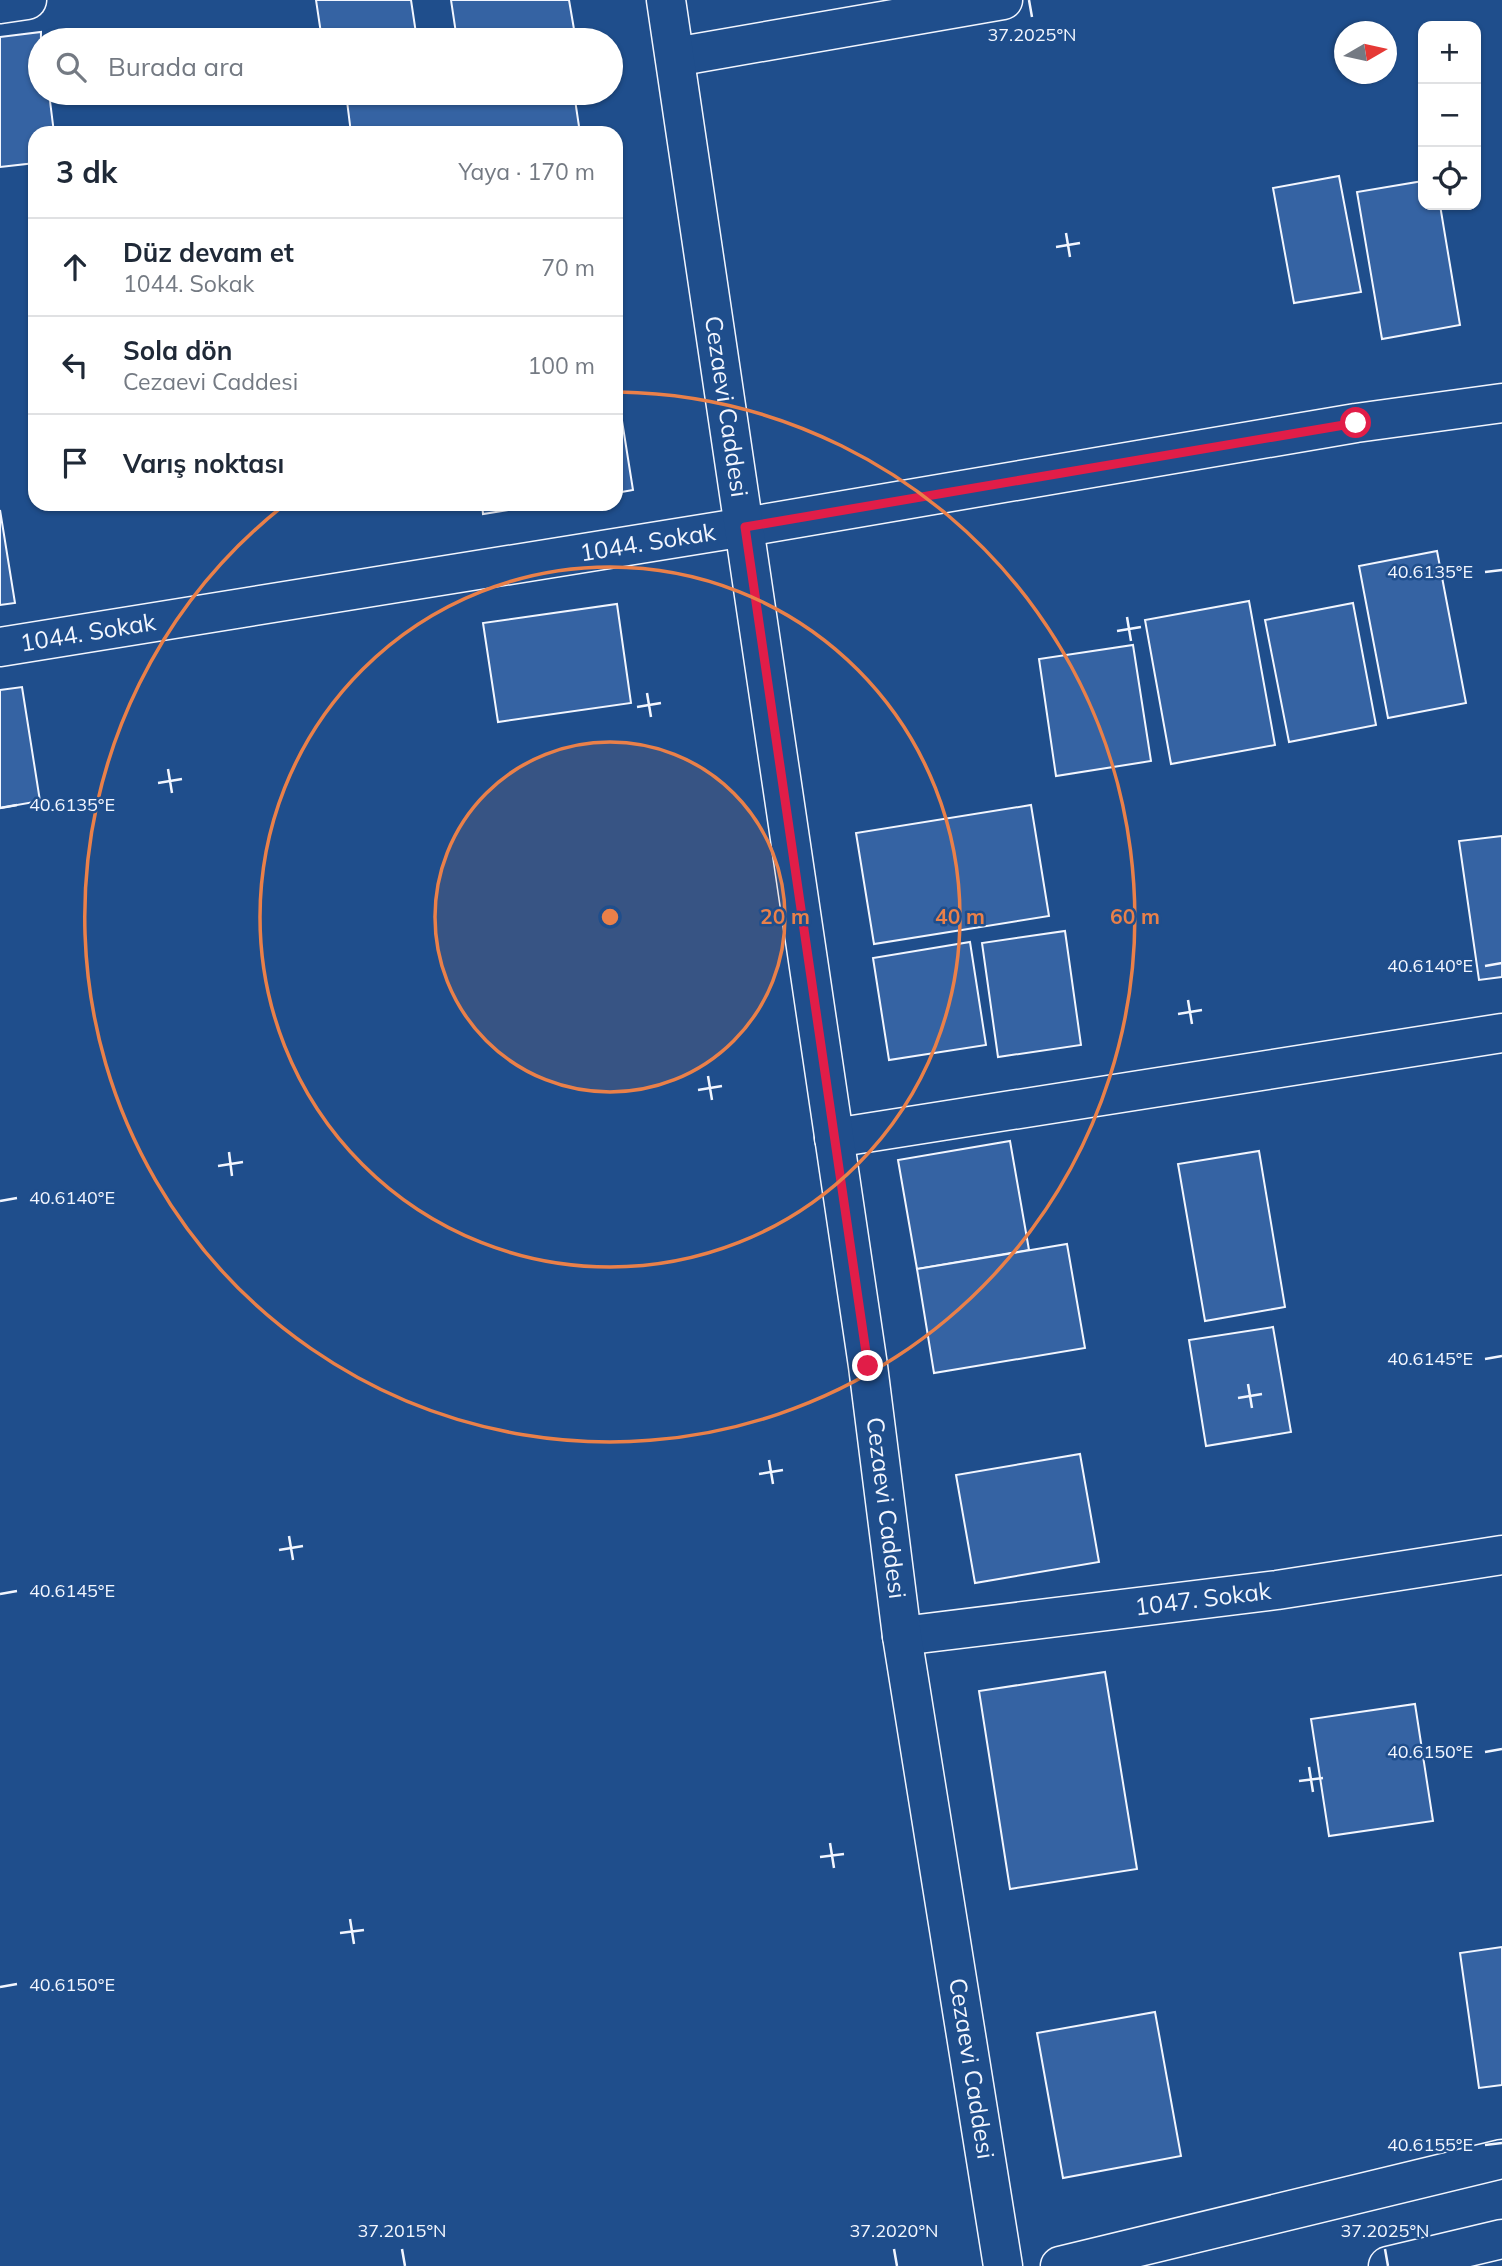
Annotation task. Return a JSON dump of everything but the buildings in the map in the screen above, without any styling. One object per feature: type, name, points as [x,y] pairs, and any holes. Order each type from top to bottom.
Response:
[{"type":"street","points":[[0,4],[27,0]]},
{"type":"street","name":"Cezaevi Caddesi","points":[[666,0],[868,1366],[902,1636],[1003,2266]]},
{"type":"street","points":[[675,57],[1003,0]]},
{"type":"street","name":"1044. Sokak","points":[[0,647],[745,527],[1356,423],[1502,403]]},
{"type":"street","points":[[834,1138],[1502,1033]]},
{"type":"street","name":"1047. Sokak","points":[[902,1636],[1277,1590],[1502,1555]]},
{"type":"street","points":[[1060,2266],[1502,2159]]},
{"type":"street","points":[[1388,2266],[1502,2239]]},
{"type":"route","points":[[868,1366],[745,527],[1356,423]]}]
